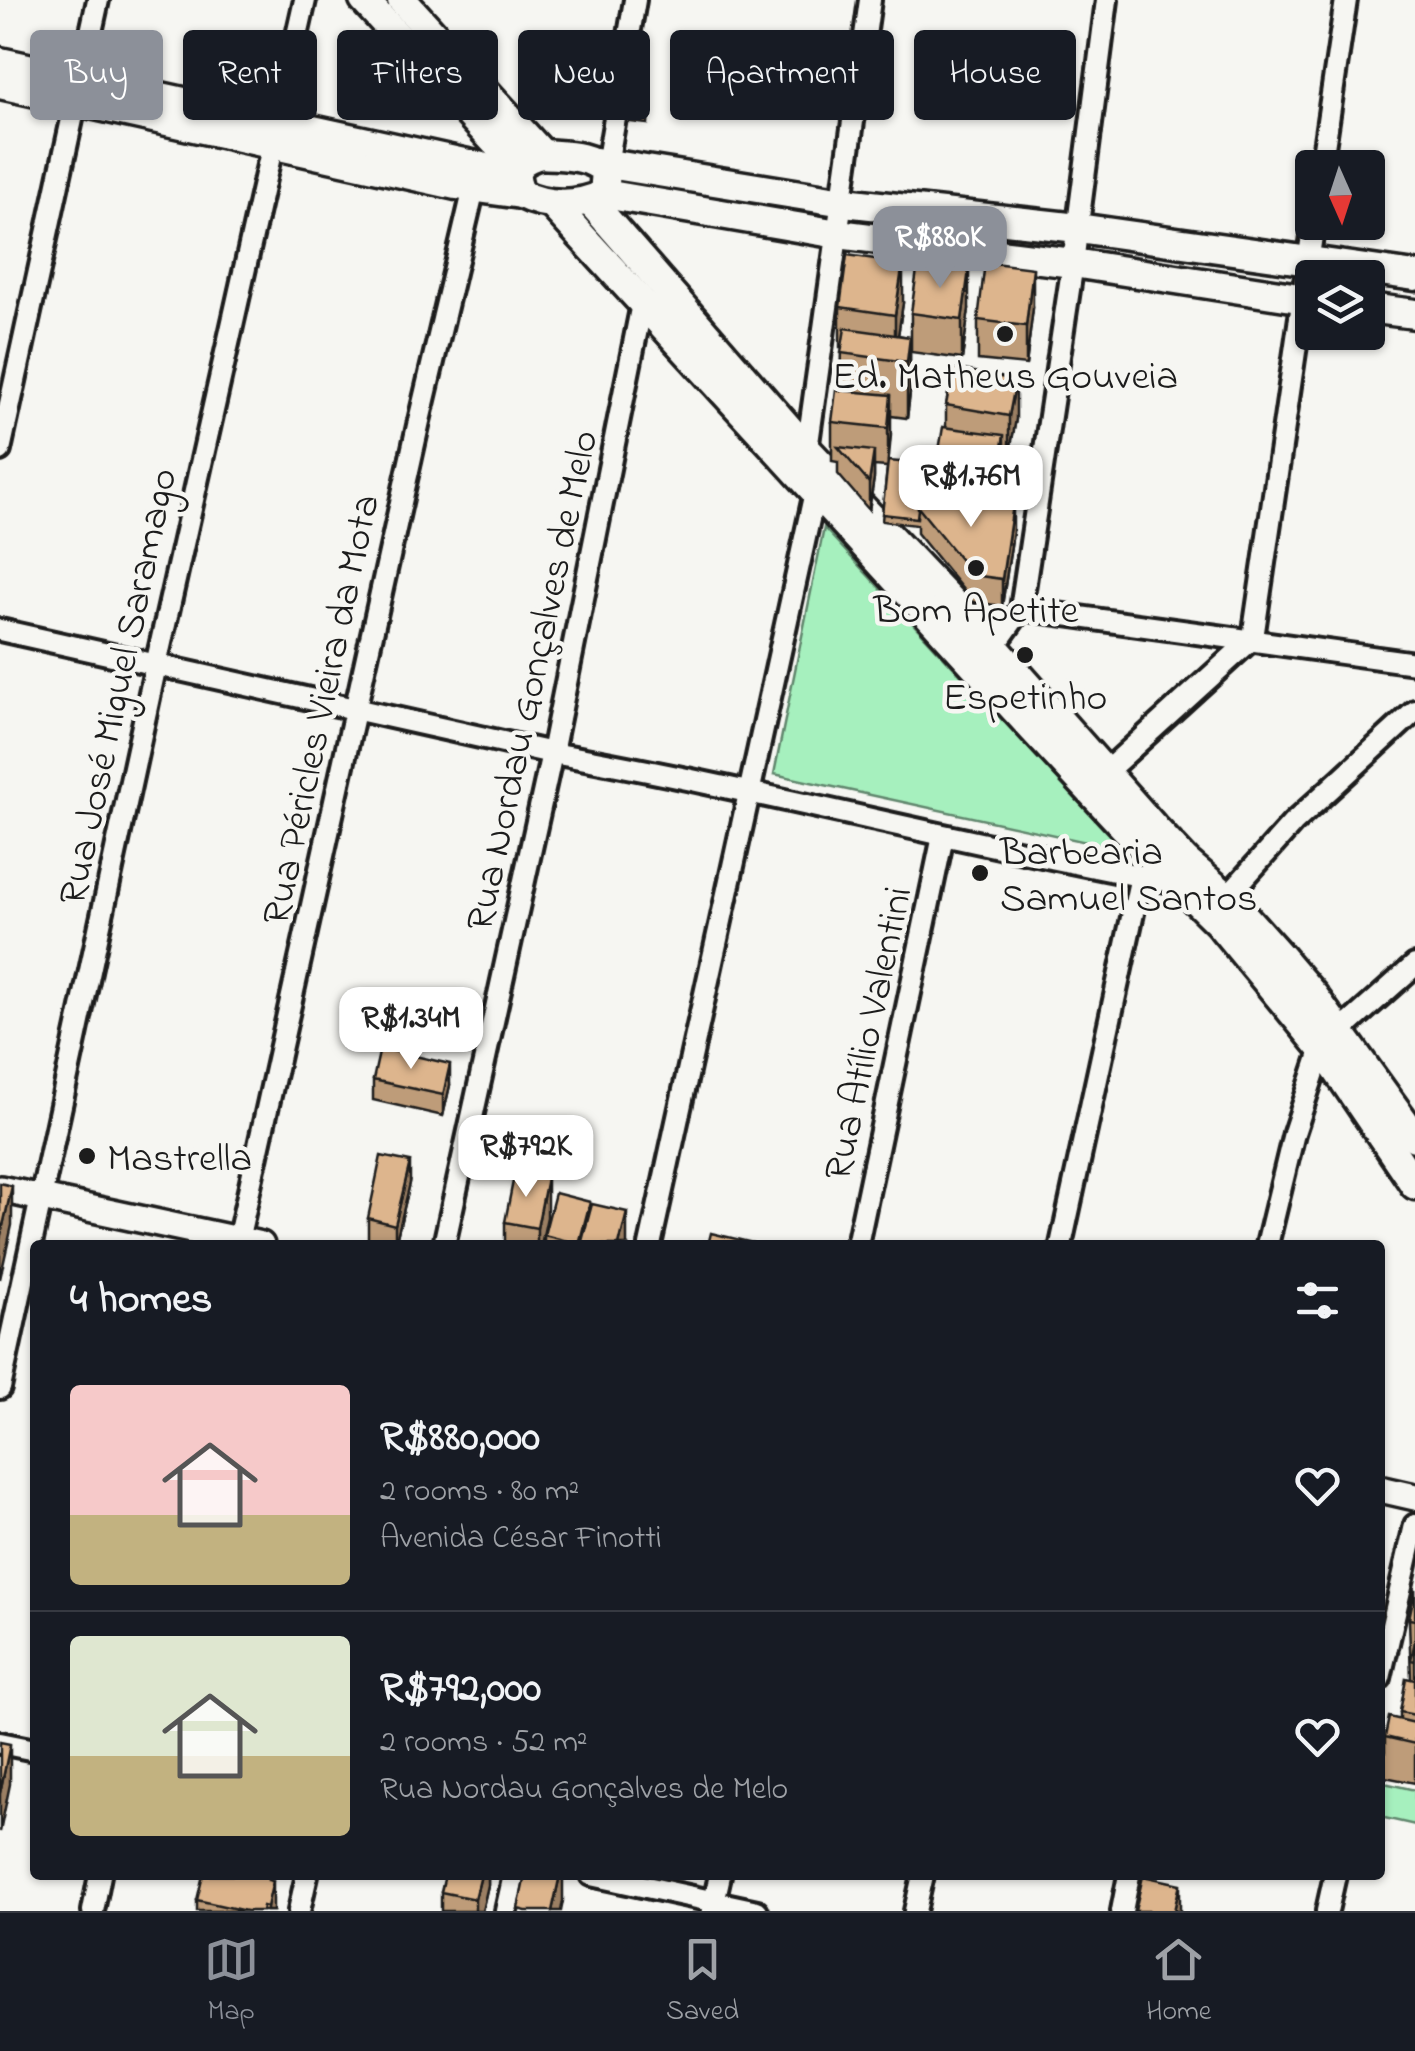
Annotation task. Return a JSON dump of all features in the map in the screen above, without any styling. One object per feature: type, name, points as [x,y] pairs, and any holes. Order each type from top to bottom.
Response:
[{"type":"main road","points":[[364,0],[815,492],[918,586],[994,647],[1178,883],[1331,1041],[1415,1137]]},
{"type":"main road","points":[[403,0],[524,171]]},
{"type":"main road","points":[[0,62],[30,73]]},
{"type":"main road","points":[[0,84],[30,86]]},
{"type":"main road","points":[[163,109],[274,134],[474,188],[581,157],[918,586],[1097,779],[1227,897],[1313,995],[1331,1041],[1415,1185]]},
{"type":"main road","points":[[274,134],[524,171]]},
{"type":"main road","points":[[600,178],[838,234],[1073,263],[1295,298]]},
{"type":"main road","points":[[552,204],[600,178],[1078,228],[1295,261]]},
{"type":"main road","points":[[1385,272],[1415,276]]},
{"type":"main road","points":[[1385,310],[1415,314]]},
{"type":"street","points":[[91,30],[98,0]]},
{"type":"street","name":"Rua José Miguel Saramago","points":[[32,1240],[305,0]]},
{"type":"street","points":[[600,178],[635,0]]},
{"type":"street","points":[[808,450],[870,0]]},
{"type":"street","points":[[994,647],[1020,609],[1108,0]]},
{"type":"street","points":[[1324,150],[1346,0]]},
{"type":"street","points":[[0,450],[70,120]]},
{"type":"street","name":"Rua Péricles Vieira da Mota","points":[[247,1240],[355,710],[474,188]]},
{"type":"street","name":"Rua Nordau Gonçalves de Melo","points":[[445,1240],[552,752],[642,304]]},
{"type":"street","points":[[1097,779],[1253,638],[1300,350]]},
{"type":"street","points":[[651,1240],[815,492]]},
{"type":"street","points":[[1020,609],[1415,663]]},
{"type":"street","points":[[0,630],[355,710],[1178,883]]},
{"type":"street","points":[[1227,897],[1293,823],[1415,711]]},
{"type":"street","name":"Rua Atílio Valentini","points":[[858,1240],[944,836]]},
{"type":"street","points":[[1062,1240],[1141,876]]},
{"type":"street","points":[[1268,1240],[1294,1133],[1331,1041],[1415,965]]},
{"type":"street","points":[[0,1189],[232,1240]]},
{"type":"street","name":"Rua José Miguel Saramago","points":[[0,1388],[30,1249]]},
{"type":"street","points":[[1385,1490],[1415,1497]]},
{"type":"street","points":[[1385,1656],[1415,1525]]},
{"type":"street","points":[[0,1743],[30,1749]]},
{"type":"street","points":[[92,1911],[99,1880]]},
{"type":"street","points":[[299,1911],[306,1880]]},
{"type":"street","points":[[506,1911],[513,1880]]},
{"type":"street","points":[[611,1880],[713,1906],[757,1911]]},
{"type":"street","points":[[713,1906],[719,1880]]},
{"type":"street","points":[[914,1911],[922,1880]]},
{"type":"street","points":[[1122,1911],[1128,1880]]},
{"type":"street","points":[[1327,1911],[1334,1880]]},
{"type":"green space","points":[[824,528],[1123,850],[774,774]]},
{"type":"green space","points":[[1385,1783],[1415,1790],[1415,1825],[1385,1818]]},
{"type":"building","points":[[847,255],[903,263],[895,315],[840,307]]},
{"type":"building","points":[[985,262],[1033,268],[1026,326],[978,320]]},
{"type":"building","points":[[918,263],[969,270],[962,320],[911,313]]},
{"type":"building","points":[[845,328],[910,337],[907,362],[841,353]]},
{"type":"building","points":[[953,368],[1016,380],[1009,416],[946,405]]},
{"type":"building","points":[[836,390],[891,395],[888,428],[832,422]]},
{"type":"building","points":[[943,427],[1004,435],[998,471],[937,462]]},
{"type":"building","points":[[838,447],[874,451],[869,483]]},
{"type":"building","points":[[888,461],[923,464],[917,518],[882,514]]},
{"type":"building","points":[[919,491],[1013,505],[1002,579],[973,575],[917,506]]},
{"type":"building","points":[[380,1048],[450,1064],[443,1095],[373,1080]]},
{"type":"building","points":[[381,1156],[410,1162],[395,1225],[368,1218]]},
{"type":"building","points":[[515,1171],[547,1178],[537,1228],[505,1222]]},
{"type":"building","points":[[0,1183],[12,1186],[0,1239]]},
{"type":"building","points":[[555,1193],[590,1202],[580,1240],[544,1235]]},
{"type":"building","points":[[592,1204],[627,1212],[620,1240],[582,1240]]},
{"type":"building","points":[[711,1233],[740,1240],[709,1240]]},
{"type":"building","points":[[1415,1589],[1415,1620],[1409,1619]]},
{"type":"building","points":[[1406,1678],[1415,1680],[1415,1715],[1400,1712]]},
{"type":"building","points":[[1389,1717],[1415,1723],[1415,1744],[1385,1737]]},
{"type":"building","points":[[0,1742],[10,1744],[0,1793]]},
{"type":"building","points":[[202,1880],[273,1881],[267,1907],[263,1906],[262,1911],[197,1900]]},
{"type":"building","points":[[444,1880],[480,1880],[475,1899],[441,1892]]},
{"type":"building","points":[[524,1880],[559,1880],[552,1911],[518,1909]]},
{"type":"building","points":[[1142,1880],[1180,1884],[1174,1911],[1135,1911]]},
{"type":"place","name":"Ed. Matheus Gouveia","points":[[1005,334]]},
{"type":"place","name":"Bom Apetite","points":[[976,568]]},
{"type":"place","name":"Espetinho","points":[[1025,655]]},
{"type":"place","name":"Barbearia Samuel Santos","points":[[980,873]]},
{"type":"place","name":"Mastrella","points":[[87,1156]]}]
